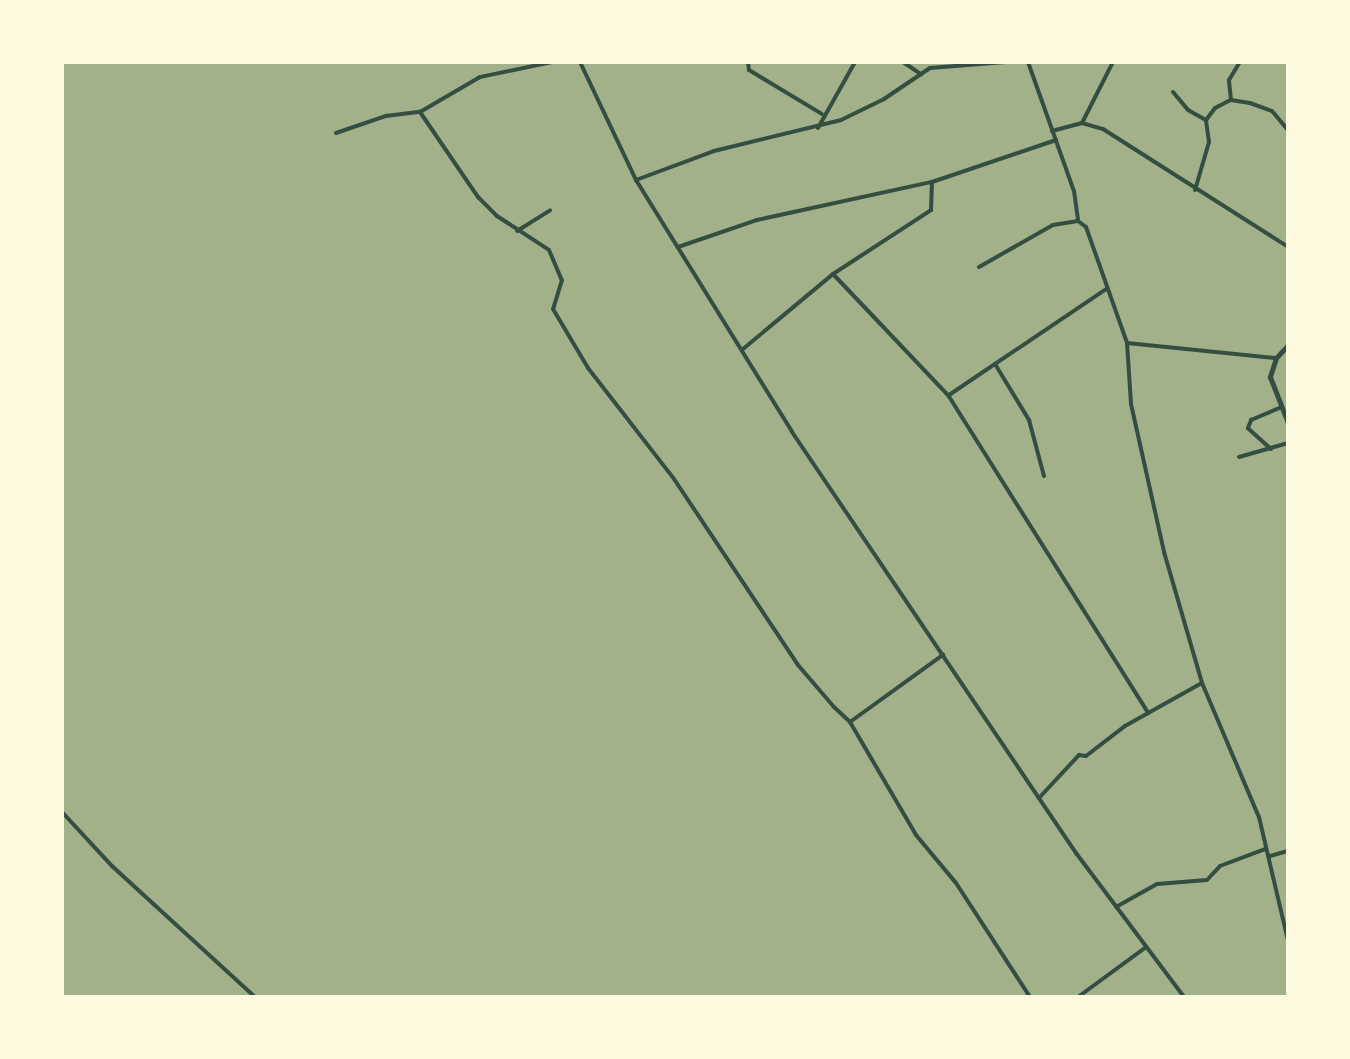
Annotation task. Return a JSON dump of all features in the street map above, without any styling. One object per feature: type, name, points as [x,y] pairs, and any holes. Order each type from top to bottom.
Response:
[{"type":"street","points":[[336,133],[386,116],[420,112],[480,77],[552,62]]},
{"type":"street","points":[[580,62],[636,180],[792,432],[1039,798],[1145,948],[1184,997]]},
{"type":"street","points":[[748,62],[749,70],[822,114]]},
{"type":"street","points":[[818,128],[822,114],[855,62]]},
{"type":"street","points":[[903,62],[921,74]]},
{"type":"street","points":[[636,180],[714,151],[818,128],[884,99],[921,74],[942,65],[1006,62]]},
{"type":"street","points":[[1028,62],[1056,140],[1078,221],[1086,227],[1127,343],[1131,404],[1152,505],[1202,683],[1248,787],[1270,856],[1288,941]]},
{"type":"street","points":[[1082,123],[1113,62]]},
{"type":"street","points":[[1231,100],[1229,80],[1240,62]]},
{"type":"street","points":[[1173,92],[1188,110],[1206,120]]},
{"type":"street","points":[[1206,120],[1231,100]]},
{"type":"street","points":[[1231,100],[1272,111],[1288,130]]},
{"type":"street","points":[[420,112],[478,197],[517,231],[542,244],[554,260],[562,280],[553,309],[588,368],[735,564],[798,665],[850,722],[916,835],[956,883],[1030,997]]},
{"type":"street","points":[[1195,190],[1209,142],[1206,120]]},
{"type":"street","points":[[1052,131],[1082,123],[1120,139],[1288,247]]},
{"type":"street","points":[[678,247],[757,220],[932,182],[1056,140]]},
{"type":"street","points":[[743,349],[833,274],[931,210],[932,182]]},
{"type":"street","points":[[517,231],[550,210]]},
{"type":"street","points":[[979,267],[1053,225],[1078,221]]},
{"type":"street","points":[[833,274],[948,395],[1148,713]]},
{"type":"street","points":[[948,395],[1106,289]]},
{"type":"street","points":[[1127,343],[1276,358]]},
{"type":"street","points":[[1288,345],[1276,358],[1270,377],[1288,423]]},
{"type":"street","points":[[995,364],[1029,420],[1044,476]]},
{"type":"street","points":[[1271,449],[1248,428],[1251,420],[1281,407]]},
{"type":"street","points":[[1239,457],[1288,443]]},
{"type":"street","points":[[1288,522],[1288,536]]},
{"type":"street","points":[[850,722],[943,655]]},
{"type":"street","points":[[1039,798],[1079,755],[1086,756],[1148,713],[1202,683]]},
{"type":"street","points":[[62,812],[112,866],[255,997]]},
{"type":"street","points":[[1116,907],[1157,884],[1207,880],[1220,866],[1266,849]]},
{"type":"street","points":[[1270,856],[1288,851]]},
{"type":"street","points":[[1078,997],[1145,948]]},
{"type":"shaded area","points":[[62,62],[1288,62],[1288,997],[62,997]]}]
